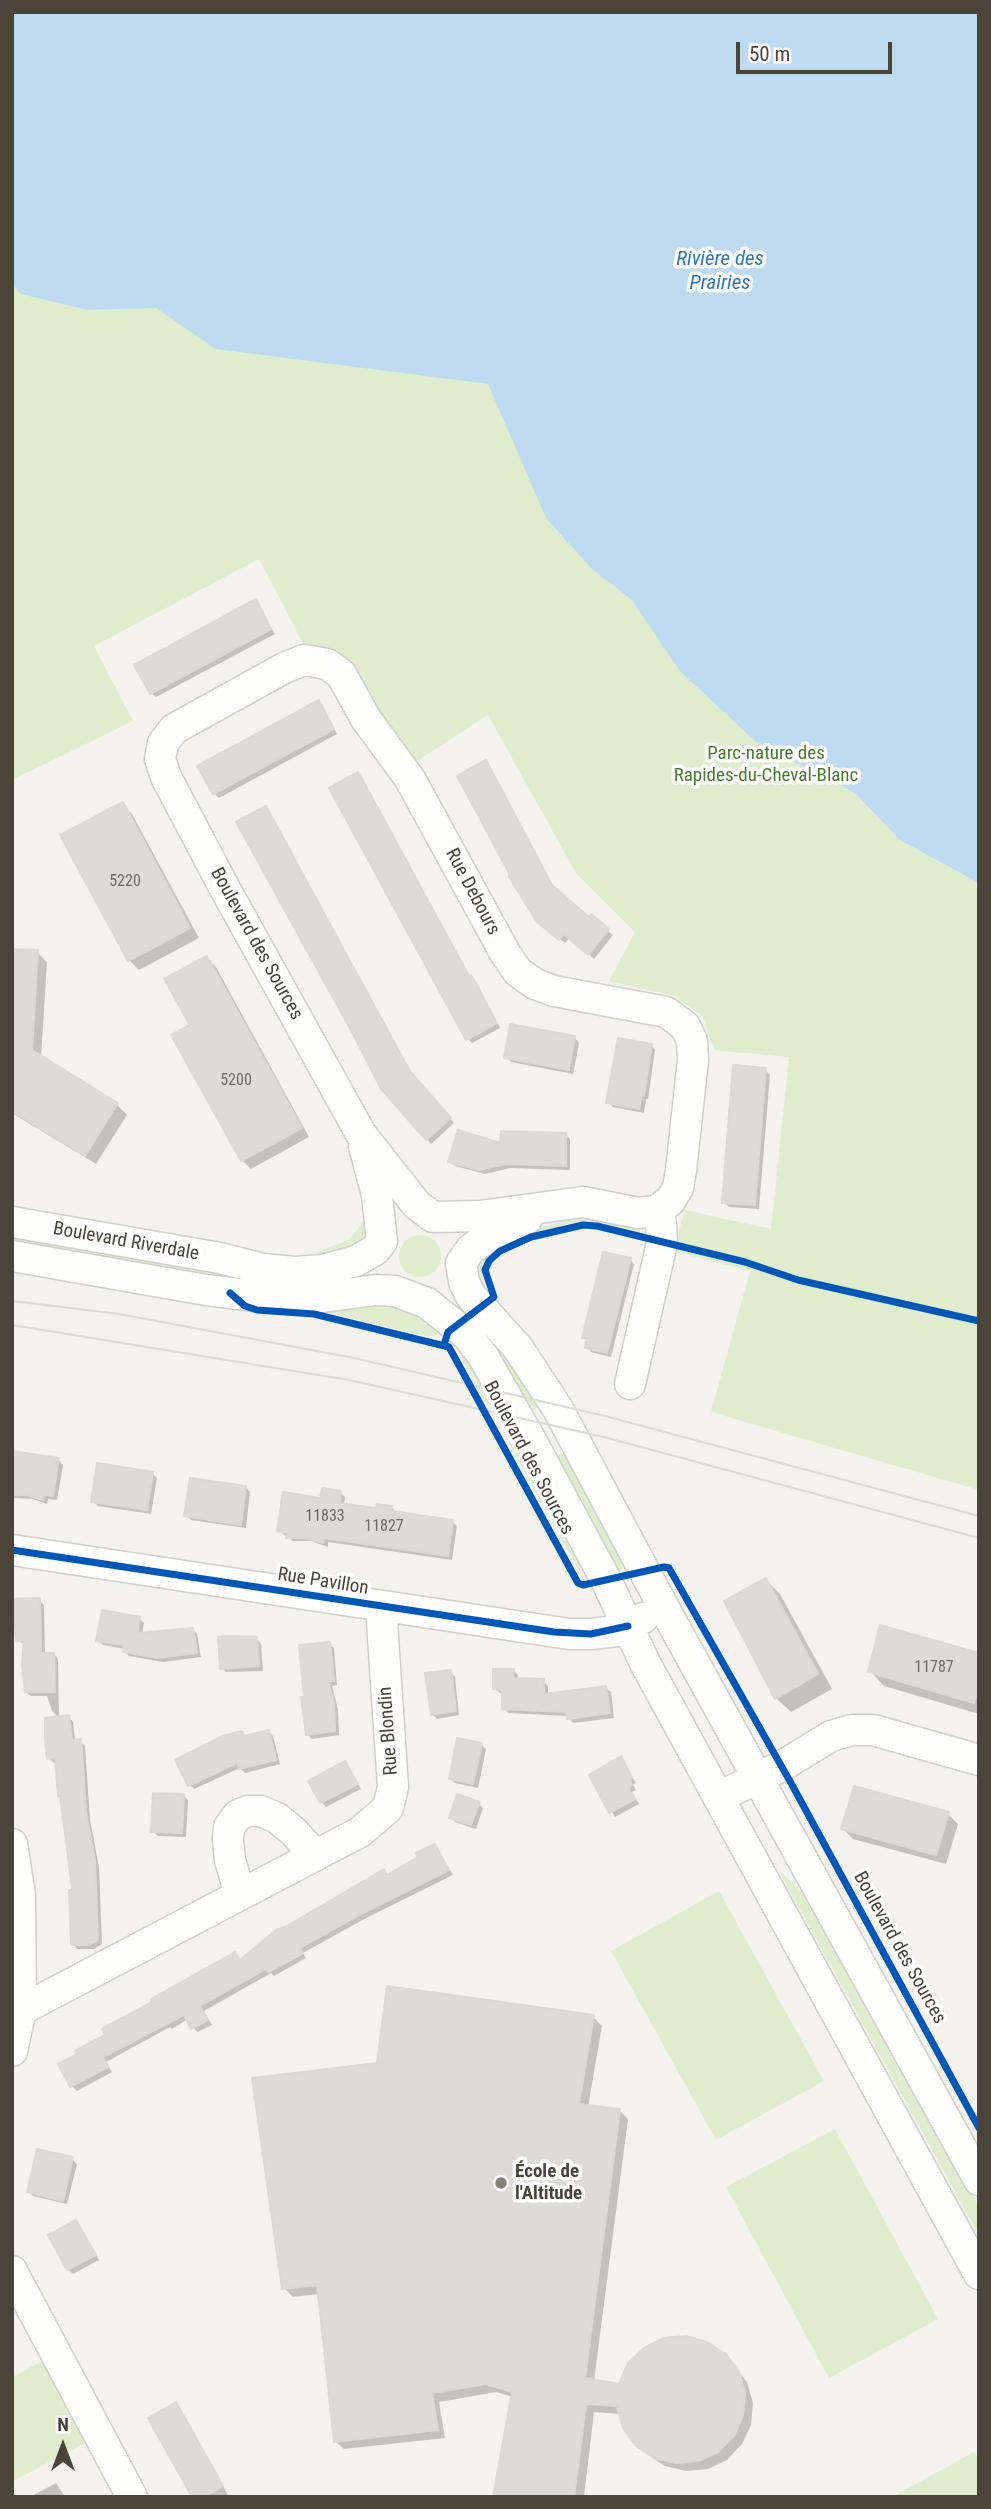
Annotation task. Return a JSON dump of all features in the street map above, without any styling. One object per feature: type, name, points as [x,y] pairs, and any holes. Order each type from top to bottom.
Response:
[{"type":"street","name":"Rue Debours","points":[[161,750],[165,738],[174,729],[295,663],[304,660],[320,662],[341,674],[366,719],[410,779],[518,972],[535,984],[554,991],[666,1012],[679,1021],[689,1034],[692,1060],[680,1180],[670,1201],[656,1211]]},
{"type":"street","name":"Boulevard des Sources","points":[[161,750],[160,759],[166,777],[361,1134],[417,1205],[433,1217]]},
{"type":"street","name":"Boulevard des Sources","points":[[361,1134],[377,1195],[382,1241]]},
{"type":"street","points":[[553,1208],[488,1237],[471,1249],[453,1280],[443,1290],[429,1296],[407,1294],[390,1283],[381,1271],[378,1258],[382,1241],[391,1226],[405,1216],[461,1218],[588,1202],[638,1213],[656,1211],[661,1223],[662,1243],[629,1384]]},
{"type":"street","points":[[433,1217],[444,1223],[455,1235],[461,1251],[464,1282],[471,1296],[519,1348],[549,1394],[979,2180]]},
{"type":"street","name":"Boulevard Riverdale","points":[[12,1222],[240,1262],[263,1269],[294,1272],[323,1270],[356,1261],[375,1250],[382,1241]]},
{"type":"street","name":"Boulevard Riverdale","points":[[12,1256],[206,1290],[272,1298],[308,1299],[376,1290],[407,1294]]},
{"type":"street","name":"Boulevard des Sources","points":[[407,1294],[427,1303],[450,1321],[467,1335],[483,1356],[540,1456],[645,1663],[979,2274]]},
{"type":"street","name":"Rue Pavillon","points":[[12,1550],[569,1634],[591,1634],[628,1626],[664,1608]]},
{"type":"street","name":"Rue Blondin","points":[[21,2010],[360,1832],[388,1808],[393,1787],[381,1607]]},
{"type":"street","points":[[719,1797],[782,1766],[831,1736],[852,1730],[873,1730],[979,1760]]},
{"type":"street","points":[[240,1894],[230,1860],[228,1840],[229,1827],[238,1815],[248,1811],[261,1811],[277,1818],[315,1855]]},
{"type":"street","points":[[12,1844],[20,1895],[21,2010],[12,2051]]},
{"type":"street","points":[[12,2271],[132,2497]]},
{"type":"green space","name":"Parc-nature des Rapides-du-Cheval-Blanc","points":[[12,34],[979,664],[979,1490],[711,1412],[750,1271],[673,1251],[685,1210],[771,1229],[789,1057],[714,1050],[703,1017],[675,996],[609,981],[635,932],[576,873],[488,715],[417,761],[390,728],[355,669],[342,656],[329,649],[305,647],[259,559],[94,646],[133,721],[12,780]]},
{"type":"green space","points":[[365,1216],[368,1227],[362,1244],[312,1258],[317,1252],[348,1240]]},
{"type":"green space","points":[[575,1218],[590,1218],[638,1228],[643,1234],[598,1222],[578,1221],[517,1238],[493,1251],[482,1264],[481,1276],[487,1294],[482,1293],[476,1269],[482,1256],[530,1230]]},
{"type":"green space","points":[[12,1234],[186,1264],[292,1291],[12,1244]]},
{"type":"green space","points":[[420,1235],[435,1241],[441,1256],[435,1271],[420,1277],[405,1271],[399,1256],[405,1241]]},
{"type":"green space","points":[[379,1302],[409,1309],[444,1329],[435,1336],[425,1336],[313,1309]]},
{"type":"green space","points":[[472,1319],[490,1333],[540,1406],[530,1412],[469,1321]]},
{"type":"green space","points":[[461,1353],[469,1364],[491,1405],[487,1405]]},
{"type":"green space","points":[[511,1440],[579,1565],[581,1575],[508,1442]]},
{"type":"green space","points":[[565,1452],[612,1539],[623,1568],[615,1571],[555,1457]]},
{"type":"green space","points":[[782,1872],[810,1902],[824,1924],[979,2206],[979,2235],[780,1873]]},
{"type":"green space","points":[[719,1891],[824,2081],[716,2140],[611,1951]]},
{"type":"green space","points":[[835,2129],[938,2319],[829,2378],[726,2187]]},
{"type":"green space","points":[[56,2354],[100,2435],[12,2482],[12,2377]]},
{"type":"green space","points":[[974,2452],[979,2460],[979,2497],[892,2497]]},
{"type":"water","name":"Rivière des Prairies","points":[[12,12],[979,12],[979,883],[900,840],[855,793],[756,742],[680,671],[631,599],[592,569],[546,518],[488,384],[216,349],[156,308],[87,310],[21,294],[12,284]]},
{"type":"building","points":[[256,599],[271,629],[150,694],[134,665]]},
{"type":"building","points":[[319,700],[334,729],[213,794],[197,766]]},
{"type":"building","points":[[486,760],[552,885],[589,917],[591,914],[609,929],[588,955],[564,934],[559,940],[537,922],[509,877],[457,776]]},
{"type":"building","points":[[358,772],[497,1023],[466,1040],[329,788]]},
{"type":"building","points":[[123,802],[190,928],[128,961],[60,835]]},
{"type":"building","points":[[266,806],[409,1070],[451,1118],[426,1140],[381,1089],[236,822]]},
{"type":"building","points":[[12,949],[38,950],[32,1050],[118,1103],[85,1156],[12,1111]]},
{"type":"building","points":[[207,956],[302,1128],[241,1161],[171,1035],[190,1025],[164,979]]},
{"type":"building","points":[[510,1024],[575,1036],[569,1070],[504,1058]]},
{"type":"building","points":[[618,1038],[652,1044],[644,1096],[642,1095],[639,1109],[606,1103]]},
{"type":"building","points":[[733,1065],[766,1068],[755,1205],[722,1203]]},
{"type":"building","points":[[458,1130],[500,1143],[501,1131],[566,1133],[566,1166],[505,1164],[479,1170],[448,1162]]},
{"type":"building","points":[[603,1252],[631,1258],[607,1353],[585,1348],[587,1338],[582,1338]]},
{"type":"building","points":[[12,1451],[59,1458],[53,1496],[44,1495],[43,1500],[27,1495],[12,1495]]},
{"type":"building","points":[[97,1463],[153,1472],[147,1510],[91,1502]]},
{"type":"building","points":[[190,1478],[246,1486],[241,1525],[184,1516]]},
{"type":"building","points":[[322,1488],[341,1491],[340,1503],[376,1508],[377,1504],[392,1506],[391,1511],[453,1520],[448,1556],[324,1538],[323,1543],[305,1538],[286,1538],[287,1533],[277,1531],[283,1492],[320,1498]]},
{"type":"building","points":[[766,1578],[818,1674],[775,1699],[724,1601]]},
{"type":"building","points":[[40,1598],[41,1653],[54,1653],[55,1692],[25,1692],[22,1665],[24,1641],[16,1641],[13,1599]]},
{"type":"building","points":[[102,1610],[140,1617],[137,1633],[193,1628],[197,1653],[157,1658],[123,1652],[124,1645],[96,1641]]},
{"type":"building","points":[[880,1625],[979,1653],[979,1684],[974,1703],[868,1672]]},
{"type":"building","points":[[218,1637],[257,1637],[259,1666],[220,1669]]},
{"type":"building","points":[[330,1642],[334,1681],[328,1681],[334,1704],[335,1731],[306,1735],[299,1645]]},
{"type":"building","points":[[493,1669],[514,1669],[513,1678],[544,1679],[544,1694],[606,1686],[610,1713],[567,1719],[566,1712],[502,1709],[502,1690],[493,1689]]},
{"type":"building","points":[[451,1670],[456,1711],[431,1715],[425,1673]]},
{"type":"building","points":[[69,1715],[72,1740],[81,1739],[86,1813],[95,1861],[98,1940],[89,1945],[71,1945],[69,1890],[72,1890],[67,1849],[55,1758],[47,1759],[45,1738],[45,1718]]},
{"type":"building","points":[[269,1730],[276,1760],[239,1769],[237,1763],[188,1786],[175,1760],[223,1736],[242,1731],[244,1736]]},
{"type":"building","points":[[457,1738],[482,1743],[473,1784],[449,1779]]},
{"type":"building","points":[[621,1756],[632,1777],[632,1785],[628,1787],[635,1799],[609,1813],[589,1775]]},
{"type":"building","points":[[345,1761],[358,1784],[320,1803],[308,1781]]},
{"type":"building","points":[[854,1786],[949,1812],[936,1855],[841,1829]]},
{"type":"building","points":[[153,1793],[184,1794],[182,1833],[151,1832]]},
{"type":"building","points":[[457,1794],[480,1802],[471,1825],[449,1818]]},
{"type":"building","points":[[435,1844],[449,1870],[363,1913],[300,1948],[303,1953],[268,1972],[266,1969],[200,2006],[208,2020],[191,2029],[184,2015],[103,2057],[108,2067],[70,2087],[58,2064],[77,2054],[75,2051],[105,2035],[102,2029],[235,1952],[240,1960],[276,1930],[384,1869],[387,1875],[418,1857],[416,1853]]},
{"type":"building","points":[[387,1986],[594,2015],[579,2104],[620,2109],[585,2378],[619,2384],[628,2363],[644,2348],[664,2338],[686,2336],[707,2342],[726,2354],[739,2372],[745,2393],[743,2415],[734,2436],[718,2452],[698,2461],[676,2463],[655,2458],[636,2446],[623,2428],[617,2406],[586,2404],[574,2497],[493,2497],[512,2392],[486,2384],[432,2393],[438,2430],[334,2442],[317,2285],[282,2289],[252,2078],[377,2063]]},
{"type":"building","points":[[37,2149],[73,2157],[63,2201],[27,2192]]},
{"type":"building","points":[[76,2220],[96,2255],[67,2270],[48,2235]]},
{"type":"building","points":[[176,2402],[223,2486],[204,2497],[192,2497],[148,2418]]},
{"type":"tram line","points":[[12,1301],[119,1314],[354,1358],[605,1416],[979,1516]]},
{"type":"tram line","points":[[12,1325],[349,1380],[604,1437],[979,1538]]},
{"type":"cycle path","points":[[444,1345],[448,1332],[494,1297],[485,1270],[489,1261],[500,1251],[531,1237],[583,1225],[597,1226],[745,1262],[798,1280],[979,1321]]},
{"type":"cycle path","points":[[230,1293],[245,1306],[257,1310],[314,1314],[449,1347],[578,1583],[583,1585],[669,1568],[791,1783],[979,2128]]},
{"type":"cycle path","points":[[12,1550],[554,1632],[591,1634],[628,1626]]},
{"type":"place","name":"École de l'Altitude","points":[[501,2183]]}]
